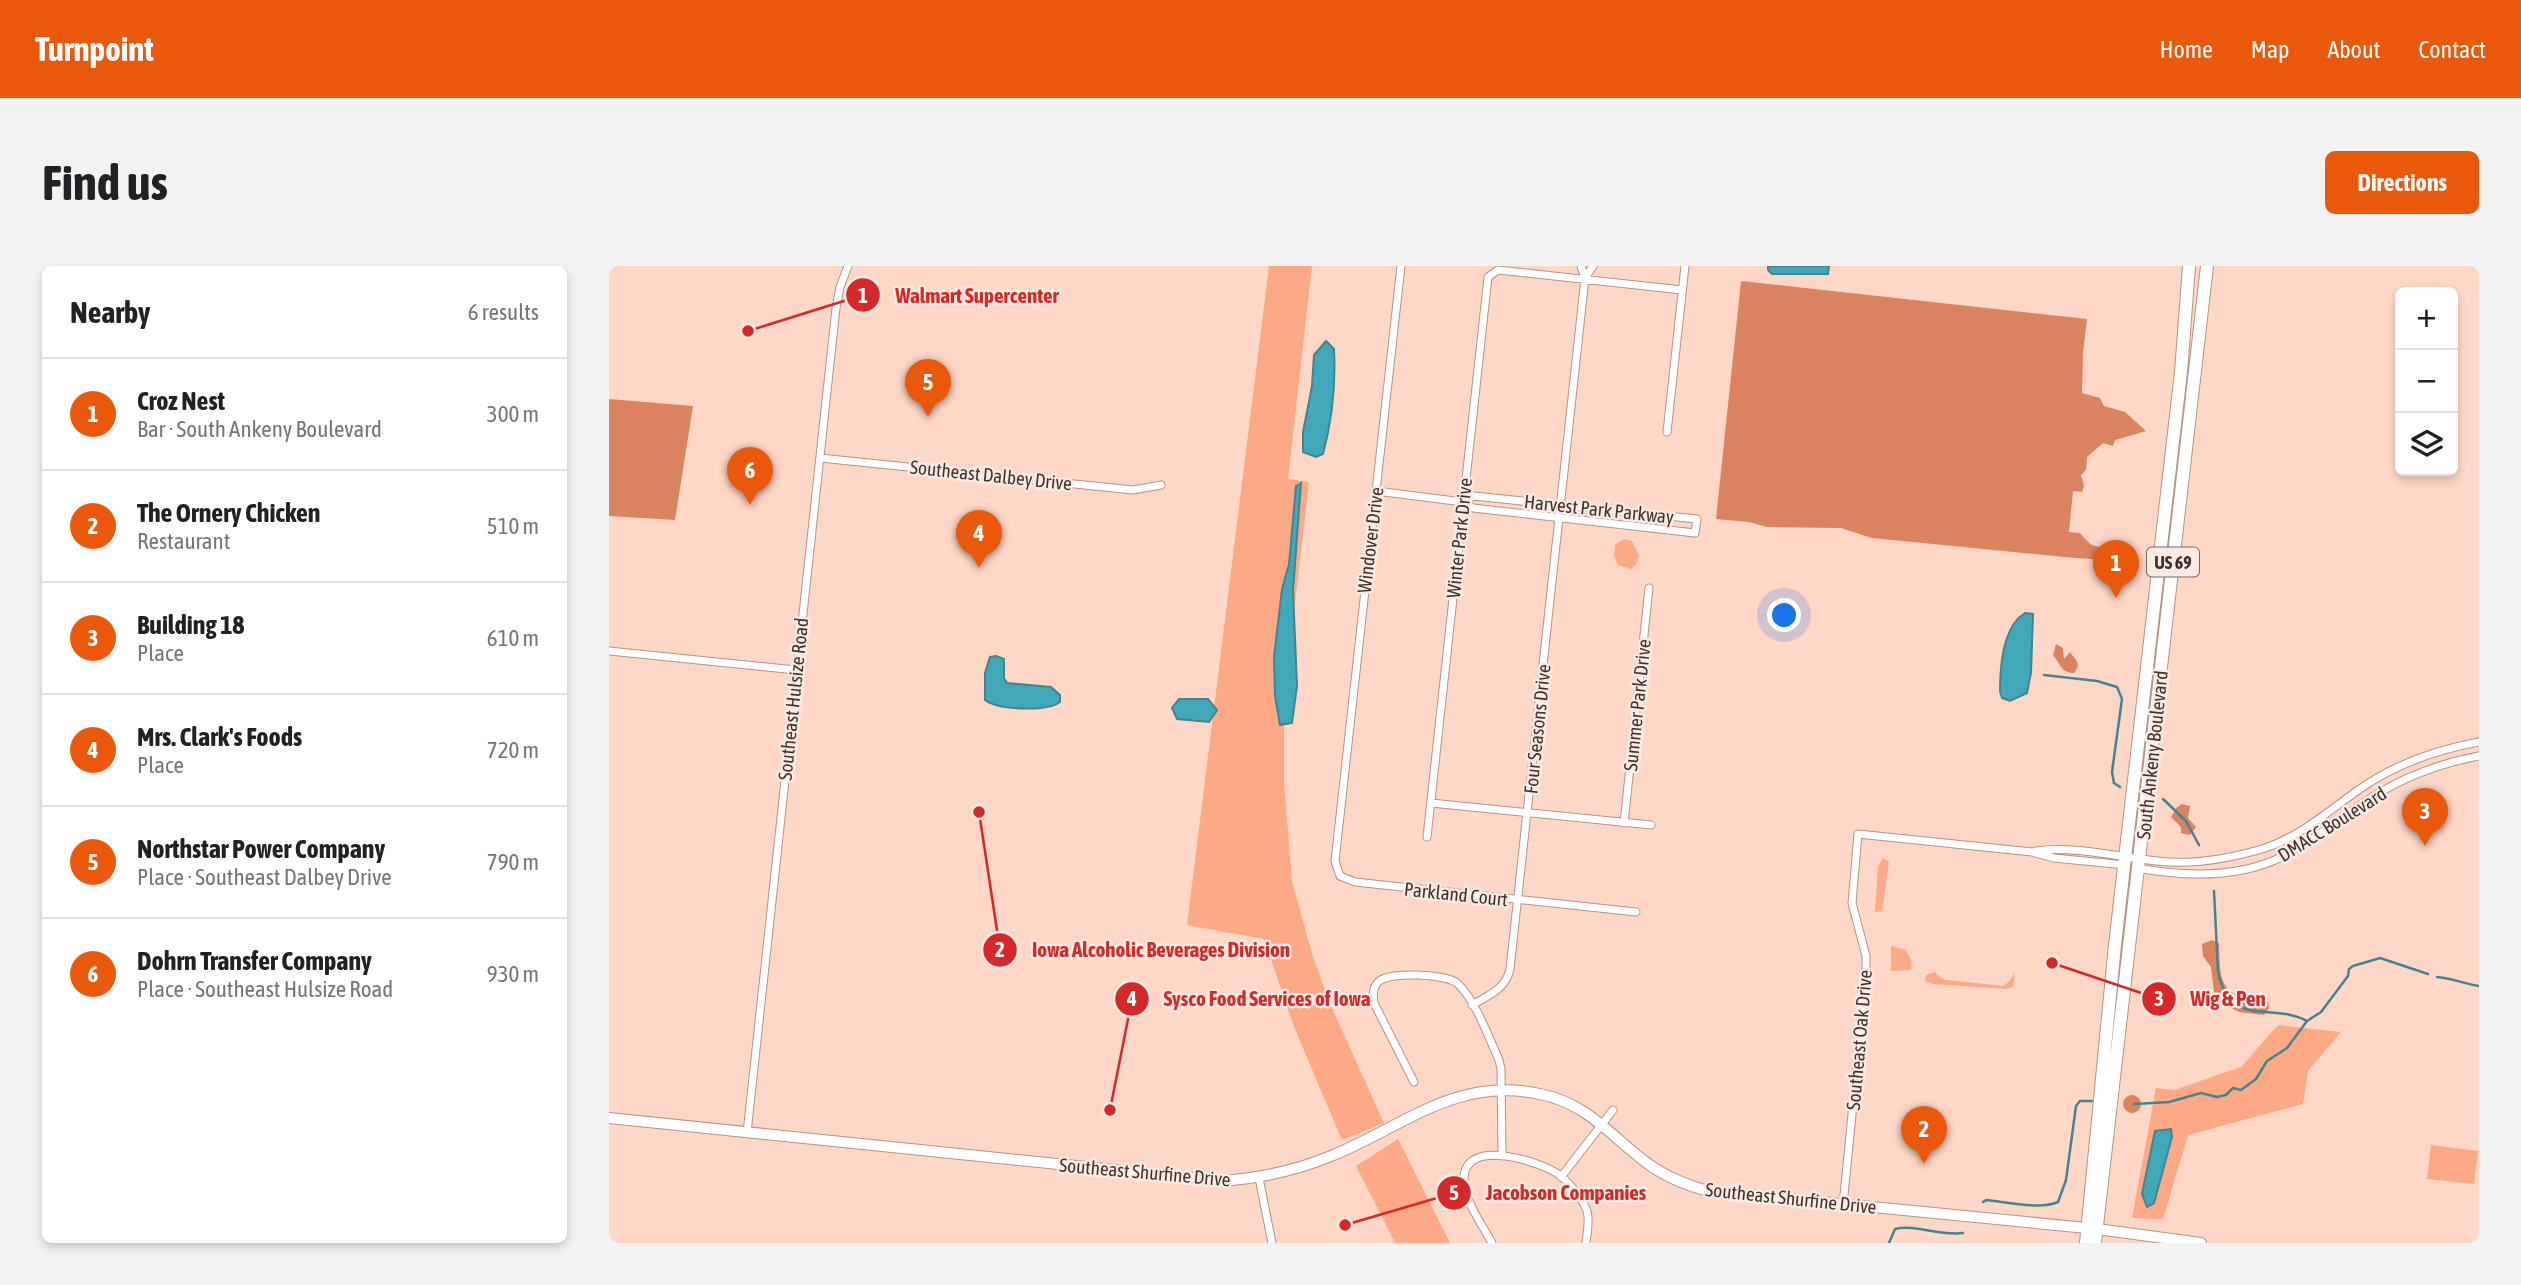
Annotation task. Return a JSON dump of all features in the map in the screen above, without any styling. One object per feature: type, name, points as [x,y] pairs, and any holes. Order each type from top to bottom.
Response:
[{"type":"main road","name":"South Ankeny Boulevard","points":[[2095,1243],[2092,1229],[2125,861],[2182,361],[2189,266]]},
{"type":"main road","name":"South Ankeny Boulevard","points":[[2086,1243],[2092,1229],[2140,864],[2207,266]]},
{"type":"main road","points":[[2161,549],[2174,551]]},
{"type":"street","name":"Southeast Hulsize Road","points":[[747,1133],[836,308],[839,287],[848,266]]},
{"type":"street","name":"Windover Drive","points":[[1340,813],[1401,266]]},
{"type":"street","name":"Four Seasons Drive","points":[[1472,1004],[1498,990],[1508,975],[1528,815],[1585,278],[1581,266]]},
{"type":"street","name":"Four Seasons Drive","points":[[1585,278],[1593,266]]},
{"type":"street","points":[[1667,432],[1685,266]]},
{"type":"street","name":"Winter Park Drive","points":[[1427,837],[1485,289],[1490,274],[1498,270],[1585,278]]},
{"type":"street","points":[[1585,278],[1682,290]]},
{"type":"street","name":"Southeast Dalbey Drive","points":[[820,458],[1133,490],[1161,485]]},
{"type":"street","name":"Harvest Park Parkway","points":[[1376,491],[1462,502],[1473,508],[1695,533],[1697,519],[1474,496],[1462,502]]},
{"type":"street","name":"Summer Park Drive","points":[[1624,823],[1649,588]]},
{"type":"street","points":[[609,651],[796,670]]},
{"type":"street","name":"DMACC Boulevard","points":[[2140,864],[2201,861],[2266,847],[2308,827],[2390,771],[2435,753],[2479,742]]},
{"type":"street","name":"DMACC Boulevard","points":[[2140,864],[2200,873],[2239,869],[2272,861],[2311,841],[2373,797],[2395,785],[2432,769],[2479,756]]},
{"type":"street","points":[[1431,803],[1528,815],[1651,825]]},
{"type":"street","name":"Parkland Court","points":[[1340,813],[1335,861],[1340,876],[1347,880],[1517,901],[1636,912]]},
{"type":"street","name":"Southeast Oak Drive","points":[[1843,1205],[1866,973],[1865,956],[1851,902],[1858,834],[2032,852],[2066,850],[2125,861]]},
{"type":"street","points":[[2125,861],[2140,864]]},
{"type":"street","points":[[1414,1082],[1374,1003],[1373,991],[1384,977],[1395,975],[1445,978],[1456,982],[1472,1004],[1499,1060],[1502,1156]]},
{"type":"street","name":"Southeast Shurfine Drive","points":[[609,1118],[1223,1181],[1278,1174],[1332,1156],[1440,1102],[1477,1091],[1501,1089],[1549,1096],[1583,1110],[1651,1166],[1693,1187],[1723,1193],[2169,1237],[2201,1243]]},
{"type":"street","points":[[1562,1177],[1613,1110]]},
{"type":"street","points":[[1492,1243],[1469,1200],[1464,1180],[1465,1171],[1483,1156],[1502,1156],[1532,1162],[1562,1177],[1588,1214],[1586,1243]]},
{"type":"street","points":[[1259,1178],[1272,1243]]},
{"type":"shaded area","points":[[1269,266],[1312,266],[1288,479],[1309,482],[1284,698],[1284,782],[1292,881],[1313,957],[1332,1008],[1384,1123],[1342,1140],[1294,1027],[1264,939],[1187,925]]},
{"type":"shaded area","points":[[1741,281],[2087,319],[2082,393],[2100,398],[2104,406],[2125,412],[2146,431],[2115,440],[2113,446],[2103,443],[2087,457],[2086,470],[2081,475],[2084,486],[2082,492],[2073,491],[2069,532],[2080,533],[2091,544],[2097,547],[2106,546],[2116,555],[2104,560],[2065,557],[1872,538],[1841,528],[1767,527],[1749,522],[1716,519]]},
{"type":"shaded area","points":[[609,399],[693,406],[675,520],[609,516]]},
{"type":"shaded area","points":[[1624,539],[1632,541],[1639,555],[1637,563],[1631,569],[1618,565],[1614,556],[1615,545]]},
{"type":"shaded area","points":[[2056,644],[2063,648],[2064,659],[2070,652],[2076,660],[2078,667],[2074,673],[2063,669],[2053,655]]},
{"type":"shaded area","points":[[2182,804],[2190,806],[2188,818],[2196,827],[2190,835],[2181,833],[2181,827],[2171,817]]},
{"type":"shaded area","points":[[1883,858],[1889,862],[1882,911],[1875,912],[1878,867]]},
{"type":"shaded area","points":[[2212,940],[2219,943],[2225,986],[2236,994],[2268,1002],[2269,1008],[2264,1015],[2239,1012],[2215,1000],[2211,967],[2203,956],[2202,944]]},
{"type":"shaded area","points":[[1891,946],[1906,950],[1912,962],[1911,970],[1891,971]]},
{"type":"shaded area","points":[[1935,972],[1942,979],[2003,986],[2015,972],[2013,987],[2006,989],[1933,984],[1925,981],[1926,975]]},
{"type":"shaded area","points":[[2278,1025],[2341,1032],[2308,1071],[2303,1104],[2188,1135],[2163,1219],[2132,1218],[2156,1088],[2174,1090],[2241,1067]]},
{"type":"shaded area","points":[[2132,1095],[2138,1098],[2141,1104],[2138,1110],[2132,1113],[2126,1110],[2123,1104],[2126,1098]]},
{"type":"shaded area","points":[[1398,1139],[1450,1243],[1395,1243],[1356,1166]]},
{"type":"shaded area","points":[[2431,1145],[2478,1151],[2474,1184],[2427,1179]]},
{"type":"water","points":[[1768,266],[1829,266],[1828,274],[1772,274]]},
{"type":"water","points":[[1326,341],[1334,349],[1334,389],[1323,454],[1316,457],[1303,452],[1303,432],[1312,386],[1314,355]]},
{"type":"water","points":[[1301,483],[1293,590],[1297,686],[1292,723],[1280,725],[1275,696],[1274,657],[1282,589],[1289,564],[1296,486]]},
{"type":"water","points":[[2025,613],[2033,614],[2031,673],[2027,693],[2010,701],[2002,698],[2000,691],[2002,659],[2012,627]]},
{"type":"water","points":[[990,657],[1004,659],[1004,678],[1007,683],[1051,687],[1060,695],[1060,702],[1045,707],[1023,708],[1000,706],[985,700],[985,673]]},
{"type":"water","points":[[1179,699],[1208,699],[1217,710],[1209,722],[1177,719],[1172,708]]},
{"type":"water","points":[[2171,1129],[2172,1137],[2154,1203],[2147,1207],[2142,1194],[2155,1131]]},
{"type":"waterway","points":[[2044,675],[2097,681],[2117,687],[2122,699],[2112,772],[2114,783],[2120,787]]},
{"type":"waterway","points":[[2163,799],[2186,821],[2199,845]]},
{"type":"waterway","points":[[2214,891],[2218,972],[2224,990],[2232,1001],[2242,1008],[2279,1013],[2307,1021]]},
{"type":"waterway","points":[[2134,1104],[2169,1102],[2201,1093],[2217,1097],[2226,1095],[2233,1088],[2241,1090],[2256,1079],[2267,1061],[2287,1048],[2307,1021],[2321,1012],[2353,966],[2380,958],[2428,974]]},
{"type":"waterway","points":[[2437,977],[2479,986]]},
{"type":"waterway","points":[[1983,1202],[1986,1200],[2033,1205],[2058,1202],[2066,1180],[2076,1106],[2080,1101],[2092,1101]]},
{"type":"waterway","points":[[1889,1243],[1895,1229],[1963,1233]]},
{"type":"place","name":"Walmart Supercenter","points":[[748,331]]},
{"type":"place","name":"Northstar Power Company","points":[[928,417]]},
{"type":"place","name":"Dohrn Transfer Company","points":[[750,505]]},
{"type":"place","name":"Mrs. Clark's Foods","points":[[979,568]]},
{"type":"place","name":"Croz Nest","points":[[2116,598]]},
{"type":"place","name":"Iowa Alcoholic Beverages Division","points":[[979,812]]},
{"type":"place","name":"Building 18","points":[[2425,846]]},
{"type":"place","name":"Wig & Pen","points":[[2052,963]]},
{"type":"place","name":"Sysco Food Services of Iowa","points":[[1110,1110]]},
{"type":"place","name":"The Ornery Chicken","points":[[1924,1164]]},
{"type":"place","name":"Jacobson Companies","points":[[1345,1225]]}]
